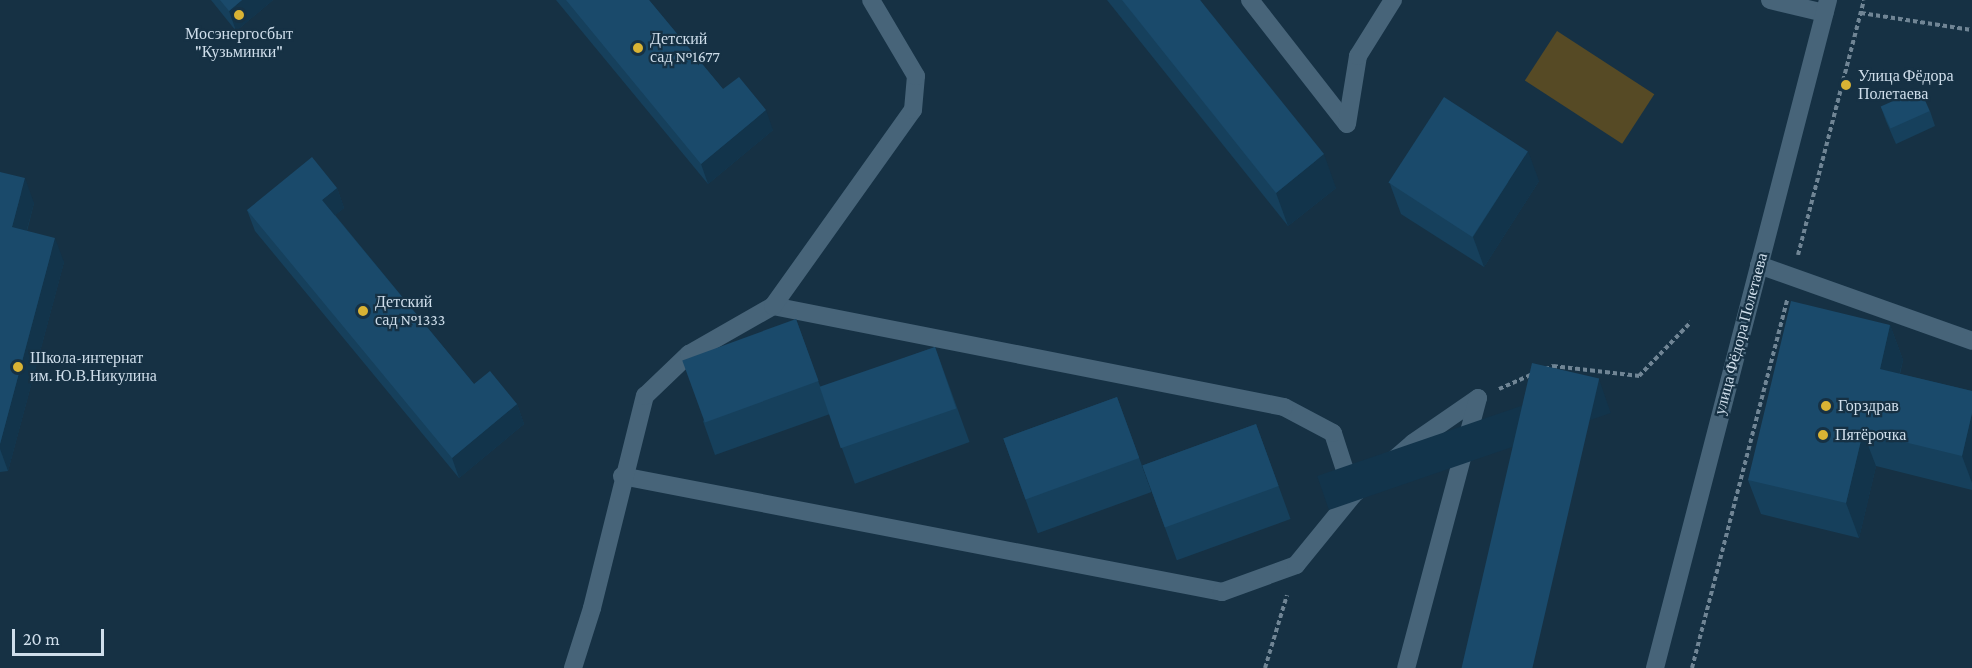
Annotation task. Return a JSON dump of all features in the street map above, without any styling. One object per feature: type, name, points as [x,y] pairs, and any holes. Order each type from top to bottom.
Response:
[{"type":"main road","points":[[573,668],[592,608],[622,476],[645,396],[689,354],[773,306],[913,110],[916,76],[871,0]]},
{"type":"main road","points":[[882,0],[885,24]]},
{"type":"main road","points":[[1250,0],[1347,124],[1358,56],[1393,0]]},
{"type":"main road","points":[[1770,0],[1826,7]]},
{"type":"main road","name":"улица Фёдора Полетаева","points":[[1655,668],[1826,7]]},
{"type":"main road","points":[[1759,265],[1972,341]]},
{"type":"main road","points":[[773,306],[1284,407],[1333,433],[1353,495]]},
{"type":"main road","points":[[622,476],[1222,592],[1296,565],[1353,495],[1413,444],[1478,398]]},
{"type":"main road","points":[[1406,668],[1478,398]]},
{"type":"path","points":[[1692,668],[1864,0]]},
{"type":"path","points":[[1861,13],[1972,30]]},
{"type":"path","points":[[1478,398],[1553,366],[1639,376],[1691,322]]},
{"type":"path","points":[[1265,668],[1296,565]]},
{"type":"shaded area","points":[[1557,31],[1654,94],[1622,144],[1525,80]]},
{"type":"building","points":[[220,0],[242,0],[229,11]]},
{"type":"building","name":"Детский сад №1677","points":[[566,0],[649,0],[723,89],[739,77],[766,110],[701,164]]},
{"type":"building","points":[[1122,0],[1200,0],[1324,154],[1276,193]]},
{"type":"building","points":[[1920,89],[1930,111],[1890,128],[1881,106]]},
{"type":"building","points":[[1444,97],[1528,151],[1472,237],[1388,183]]},
{"type":"building","name":"Детский сад №1333","points":[[312,157],[337,188],[322,200],[474,384],[490,371],[517,404],[452,458],[247,210]]},
{"type":"building","name":"Школа-интернат им. Ю.В.Никулина","points":[[0,172],[25,178],[12,227],[55,238],[0,444]]},
{"type":"building","points":[[1791,301],[1890,325],[1880,369],[1972,391],[1972,413],[1962,456],[1863,432],[1846,503],[1748,480]]},
{"type":"building","points":[[796,319],[819,381],[705,422],[682,360]]},
{"type":"building","points":[[935,347],[956,408],[841,448],[820,387]]},
{"type":"building","points":[[1532,363],[1599,379],[1532,668],[1462,668]]},
{"type":"building","points":[[1117,397],[1139,458],[1026,499],[1003,438]]},
{"type":"building","points":[[1256,424],[1279,486],[1165,527],[1142,465]]},
{"type":"place","name":"Мосэнергосбыт \"Кузьминки\"","points":[[239,15]]},
{"type":"place","name":"Детский сад №1677","points":[[638,48]]},
{"type":"place","name":"Улица Фёдора Полетаева","points":[[1846,85]]},
{"type":"place","name":"Детский сад №1333","points":[[363,311]]},
{"type":"place","name":"Школа-интернат им. Ю.В.Никулина","points":[[18,367]]},
{"type":"place","name":"Горздрав","points":[[1826,406]]},
{"type":"place","name":"Пятёрочка","points":[[1823,435]]}]
